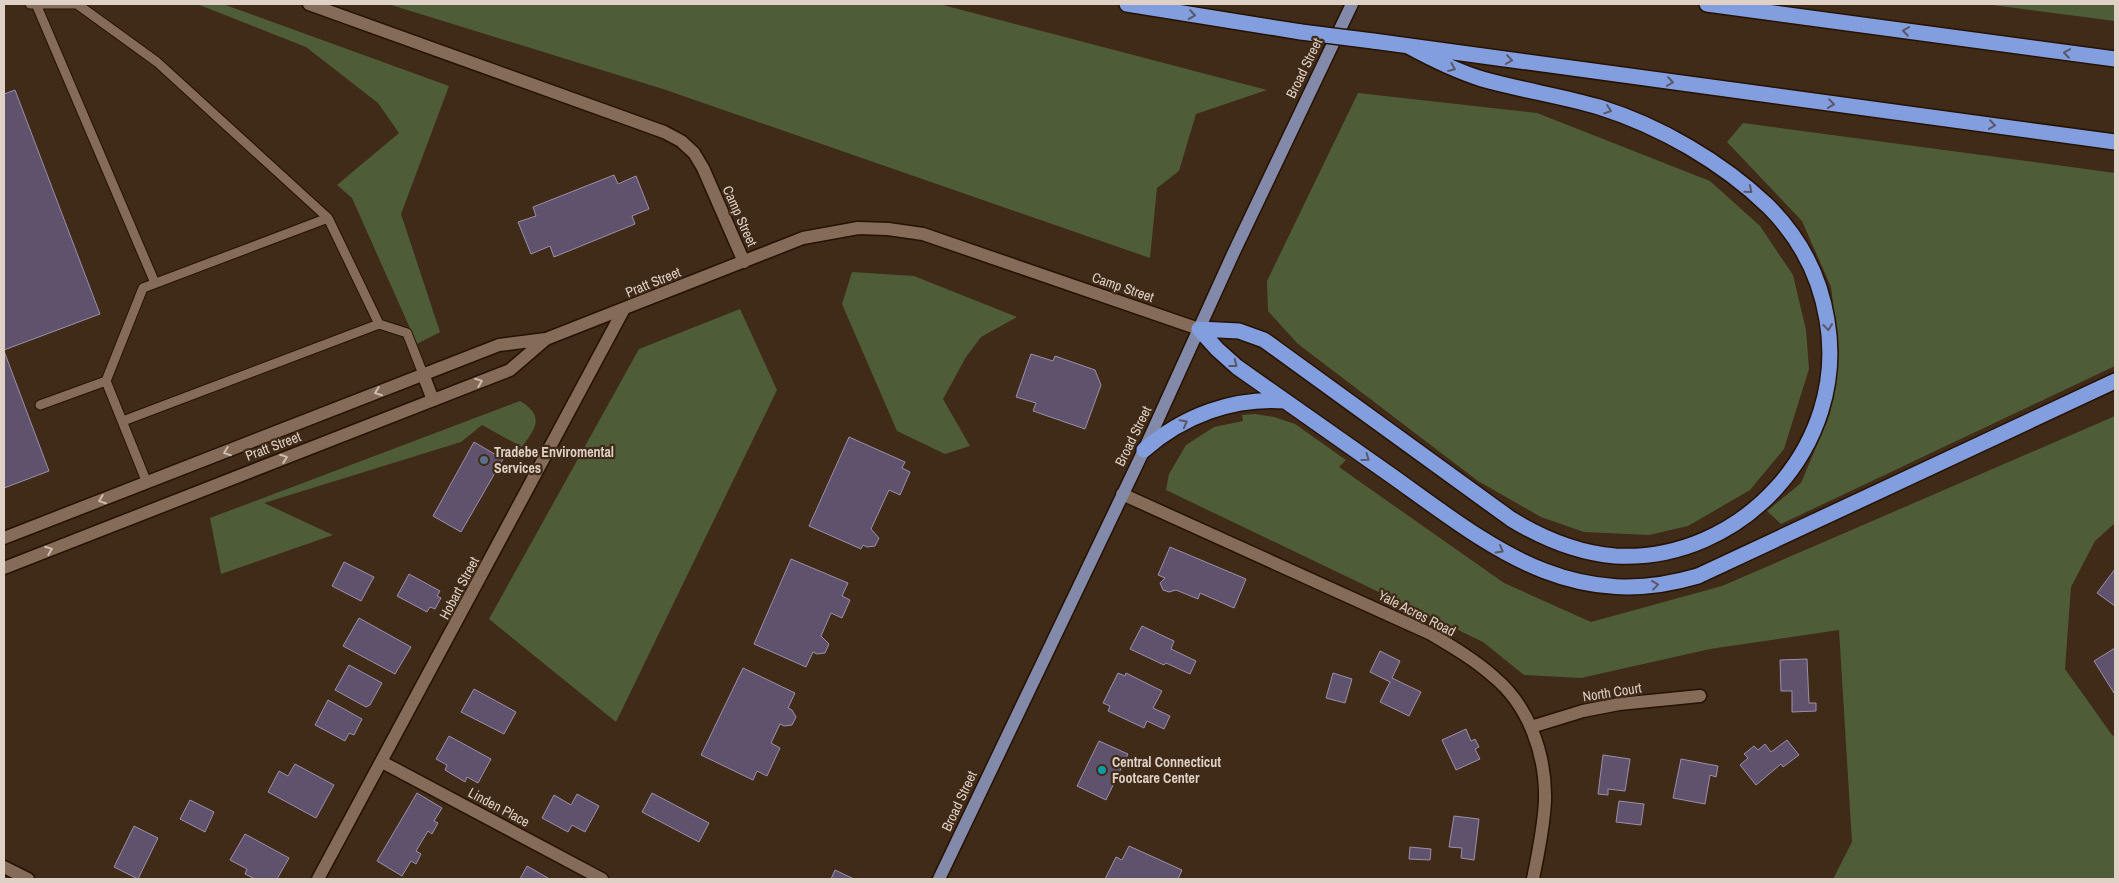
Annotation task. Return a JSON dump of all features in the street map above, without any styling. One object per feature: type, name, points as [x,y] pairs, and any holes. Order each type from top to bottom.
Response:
[{"type":"highway","points":[[1127,4],[1301,32],[2115,142]]},
{"type":"highway","points":[[1706,4],[2115,59]]},
{"type":"highway","points":[[1199,329],[1239,331],[1264,340],[1512,519],[1546,538],[1584,551],[1613,556],[1640,556],[1670,551],[1699,542],[1725,530],[1750,514],[1773,493],[1791,472],[1804,451],[1818,420],[1828,378],[1830,345],[1825,310],[1818,283],[1800,246],[1780,219],[1755,194],[1724,171],[1686,147],[1647,126],[1588,104],[1472,75],[1444,64],[1408,46]]},
{"type":"highway","points":[[1199,329],[1231,362],[1455,521],[1515,559],[1566,579],[1600,586],[1636,587],[1674,583],[1706,573],[2115,382]]},
{"type":"highway","points":[[1144,450],[1178,426],[1218,408],[1250,401],[1286,401]]},
{"type":"main road","name":"Broad Street","points":[[939,879],[1144,450],[1233,254],[1352,4]]},
{"type":"street","name":"Camp Street","points":[[309,4],[664,132],[681,141],[694,154],[703,168],[744,262],[803,238],[824,233],[858,228],[904,230],[946,240],[1199,329]]},
{"type":"street","name":"Pratt Street","points":[[4,538],[499,345],[546,339],[744,262]]},
{"type":"street","name":"Hobart Street","points":[[318,879],[624,310]]},
{"type":"street","name":"Pratt Street","points":[[4,568],[510,370],[546,339]]},
{"type":"street","points":[[423,374],[433,400]]},
{"type":"street","name":"Yale Acres Road","points":[[1122,494],[1431,634],[1467,656],[1496,678],[1517,702],[1531,727],[1542,763],[1545,799],[1542,833],[1533,879]]},
{"type":"street","name":"North Court","points":[[1531,727],[1583,711],[1619,704],[1700,696]]},
{"type":"street","name":"Linden Place","points":[[382,762],[602,879]]},
{"type":"street","points":[[4,867],[28,879]]},
{"type":"lane","points":[[30,4],[77,4],[158,62],[328,218],[379,324]]},
{"type":"lane","points":[[36,4],[155,283]]},
{"type":"lane","points":[[147,483],[106,382],[143,288],[328,218]]},
{"type":"lane","points":[[123,421],[379,324],[407,333],[423,374]]},
{"type":"lane","points":[[40,405],[106,382]]},
{"type":"green space","points":[[197,4],[223,4],[449,86],[401,214],[440,332],[417,344],[352,198],[337,185],[399,133],[378,103],[306,47]]},
{"type":"green space","points":[[388,4],[939,4],[1267,90],[1196,114],[1179,171],[1157,188],[1150,258],[663,89]]},
{"type":"green space","points":[[1985,4],[2115,4],[2115,21]]},
{"type":"green space","points":[[1358,93],[1537,113],[1710,181],[1760,226],[1793,275],[1806,330],[1809,369],[1784,449],[1750,490],[1688,526],[1649,535],[1584,532],[1541,517],[1478,481],[1298,344],[1268,311],[1267,281]]},
{"type":"green space","points":[[1743,123],[2115,173],[2115,366],[1781,524],[1767,511],[1801,483],[1830,414],[1839,352],[1831,287],[1802,221],[1727,142]]},
{"type":"green space","points":[[852,272],[914,276],[1017,317],[981,337],[966,357],[943,399],[970,446],[945,454],[897,431],[842,304]]},
{"type":"green space","points":[[740,309],[777,390],[616,722],[489,619],[639,349]]},
{"type":"green space","points":[[520,401],[533,412],[536,422],[531,434],[522,447],[482,425],[461,442],[264,503],[333,535],[221,574],[210,518]]},
{"type":"green space","points":[[1255,414],[1274,417],[1295,424],[1346,460],[1339,467],[1504,583],[1591,622],[1722,586],[2115,416],[2115,523],[2095,541],[2071,587],[2065,669],[2115,737],[2115,879],[1833,879],[1852,842],[1839,630],[1710,649],[1581,678],[1524,675],[1483,642],[1166,490],[1169,474],[1186,445],[1214,427],[1243,421],[1242,415]]},
{"type":"building","points":[[15,90],[100,314],[4,350],[4,94]]},
{"type":"building","points":[[614,175],[618,184],[636,176],[649,209],[632,216],[635,224],[554,257],[550,246],[531,254],[518,222],[536,216],[533,207]]},
{"type":"building","points":[[4,351],[49,471],[4,488]]},
{"type":"building","points":[[1031,354],[1053,361],[1055,356],[1095,370],[1101,385],[1085,429],[1033,411],[1036,403],[1016,397]]},
{"type":"building","points":[[849,437],[905,462],[902,468],[910,472],[900,495],[889,490],[871,529],[879,538],[875,546],[867,547],[863,545],[861,549],[809,526]]},
{"type":"building","points":[[474,442],[503,459],[461,532],[433,516]]},
{"type":"building","points":[[1170,547],[1246,579],[1234,608],[1200,593],[1198,599],[1176,590],[1169,592],[1163,590],[1160,583],[1165,578],[1158,575]]},
{"type":"building","points":[[791,559],[848,583],[842,596],[850,600],[842,618],[831,613],[821,636],[829,644],[825,653],[817,654],[813,652],[806,667],[754,644]]},
{"type":"building","points":[[344,562],[374,577],[361,601],[332,586]]},
{"type":"building","points":[[2115,569],[2115,606],[2097,593]]},
{"type":"building","points":[[409,574],[440,591],[437,596],[441,598],[435,609],[430,607],[427,612],[397,596]]},
{"type":"building","points":[[359,618],[411,647],[395,674],[343,646]]},
{"type":"building","points":[[1142,626],[1174,641],[1171,649],[1196,661],[1190,674],[1166,663],[1164,665],[1130,649]]},
{"type":"building","points":[[2115,648],[2115,693],[2114,693],[2094,661]]},
{"type":"building","points":[[1380,651],[1400,661],[1392,678],[1421,692],[1409,716],[1380,702],[1390,682],[1370,672]]},
{"type":"building","points":[[1807,659],[1809,703],[1816,703],[1816,711],[1792,712],[1792,691],[1781,691],[1780,660]]},
{"type":"building","points":[[349,665],[382,683],[370,705],[366,707],[335,690]]},
{"type":"building","points":[[743,668],[795,693],[788,708],[792,710],[796,717],[792,725],[784,726],[780,724],[771,743],[780,748],[767,776],[757,771],[753,780],[701,755]]},
{"type":"building","points":[[1118,673],[1125,676],[1126,673],[1162,691],[1153,708],[1170,716],[1164,729],[1147,721],[1144,728],[1108,711],[1110,706],[1103,703]]},
{"type":"building","points":[[1333,673],[1352,679],[1345,703],[1326,698]]},
{"type":"building","points":[[474,689],[516,712],[504,734],[461,712]]},
{"type":"building","points":[[328,700],[362,719],[354,735],[349,733],[345,741],[315,725]]},
{"type":"building","points":[[1466,729],[1471,741],[1475,739],[1479,747],[1475,749],[1480,759],[1456,770],[1442,740]]},
{"type":"building","points":[[449,736],[491,759],[478,783],[467,777],[465,782],[445,770],[447,765],[436,759]]},
{"type":"building","points":[[1787,740],[1799,755],[1783,767],[1781,764],[1756,785],[1740,765],[1748,758],[1744,754],[1754,746],[1758,750],[1765,744],[1771,752]]},
{"type":"building","name":"Central Connecticut Footcare Center","points":[[1099,741],[1128,754],[1106,800],[1077,786]]},
{"type":"building","points":[[1603,755],[1630,759],[1625,791],[1608,789],[1608,795],[1598,794]]},
{"type":"building","points":[[1681,759],[1718,766],[1716,777],[1710,775],[1705,804],[1673,798]]},
{"type":"building","points":[[295,764],[334,785],[316,818],[268,792],[279,771],[288,776]]},
{"type":"building","points":[[417,793],[442,808],[434,821],[438,823],[432,834],[428,831],[416,851],[421,854],[416,864],[411,861],[402,876],[377,861]]},
{"type":"building","points":[[652,793],[709,823],[699,842],[642,812]]},
{"type":"building","points":[[577,794],[599,806],[585,832],[572,825],[568,832],[542,818],[554,795],[571,805]]},
{"type":"building","points":[[190,800],[214,812],[205,832],[180,819]]},
{"type":"building","points":[[1619,801],[1644,804],[1641,825],[1616,822]]},
{"type":"building","points":[[1454,816],[1479,819],[1474,860],[1461,858],[1462,848],[1449,847]]},
{"type":"building","points":[[134,826],[158,838],[138,879],[114,867]]},
{"type":"building","points":[[245,834],[289,858],[277,879],[255,879],[245,874],[247,869],[230,860]]},
{"type":"building","points":[[1129,846],[1182,870],[1178,879],[1105,879],[1116,857],[1122,860]]},
{"type":"building","points":[[1410,847],[1431,849],[1430,860],[1409,859]]},
{"type":"building","points":[[527,866],[548,878],[548,879],[520,879]]},
{"type":"building","points":[[835,870],[854,879],[831,879]]},
{"type":"place","name":"Tradebe Enviromental Services","points":[[484,460]]},
{"type":"place","name":"Central Connecticut Footcare Center","points":[[1102,770]]}]
